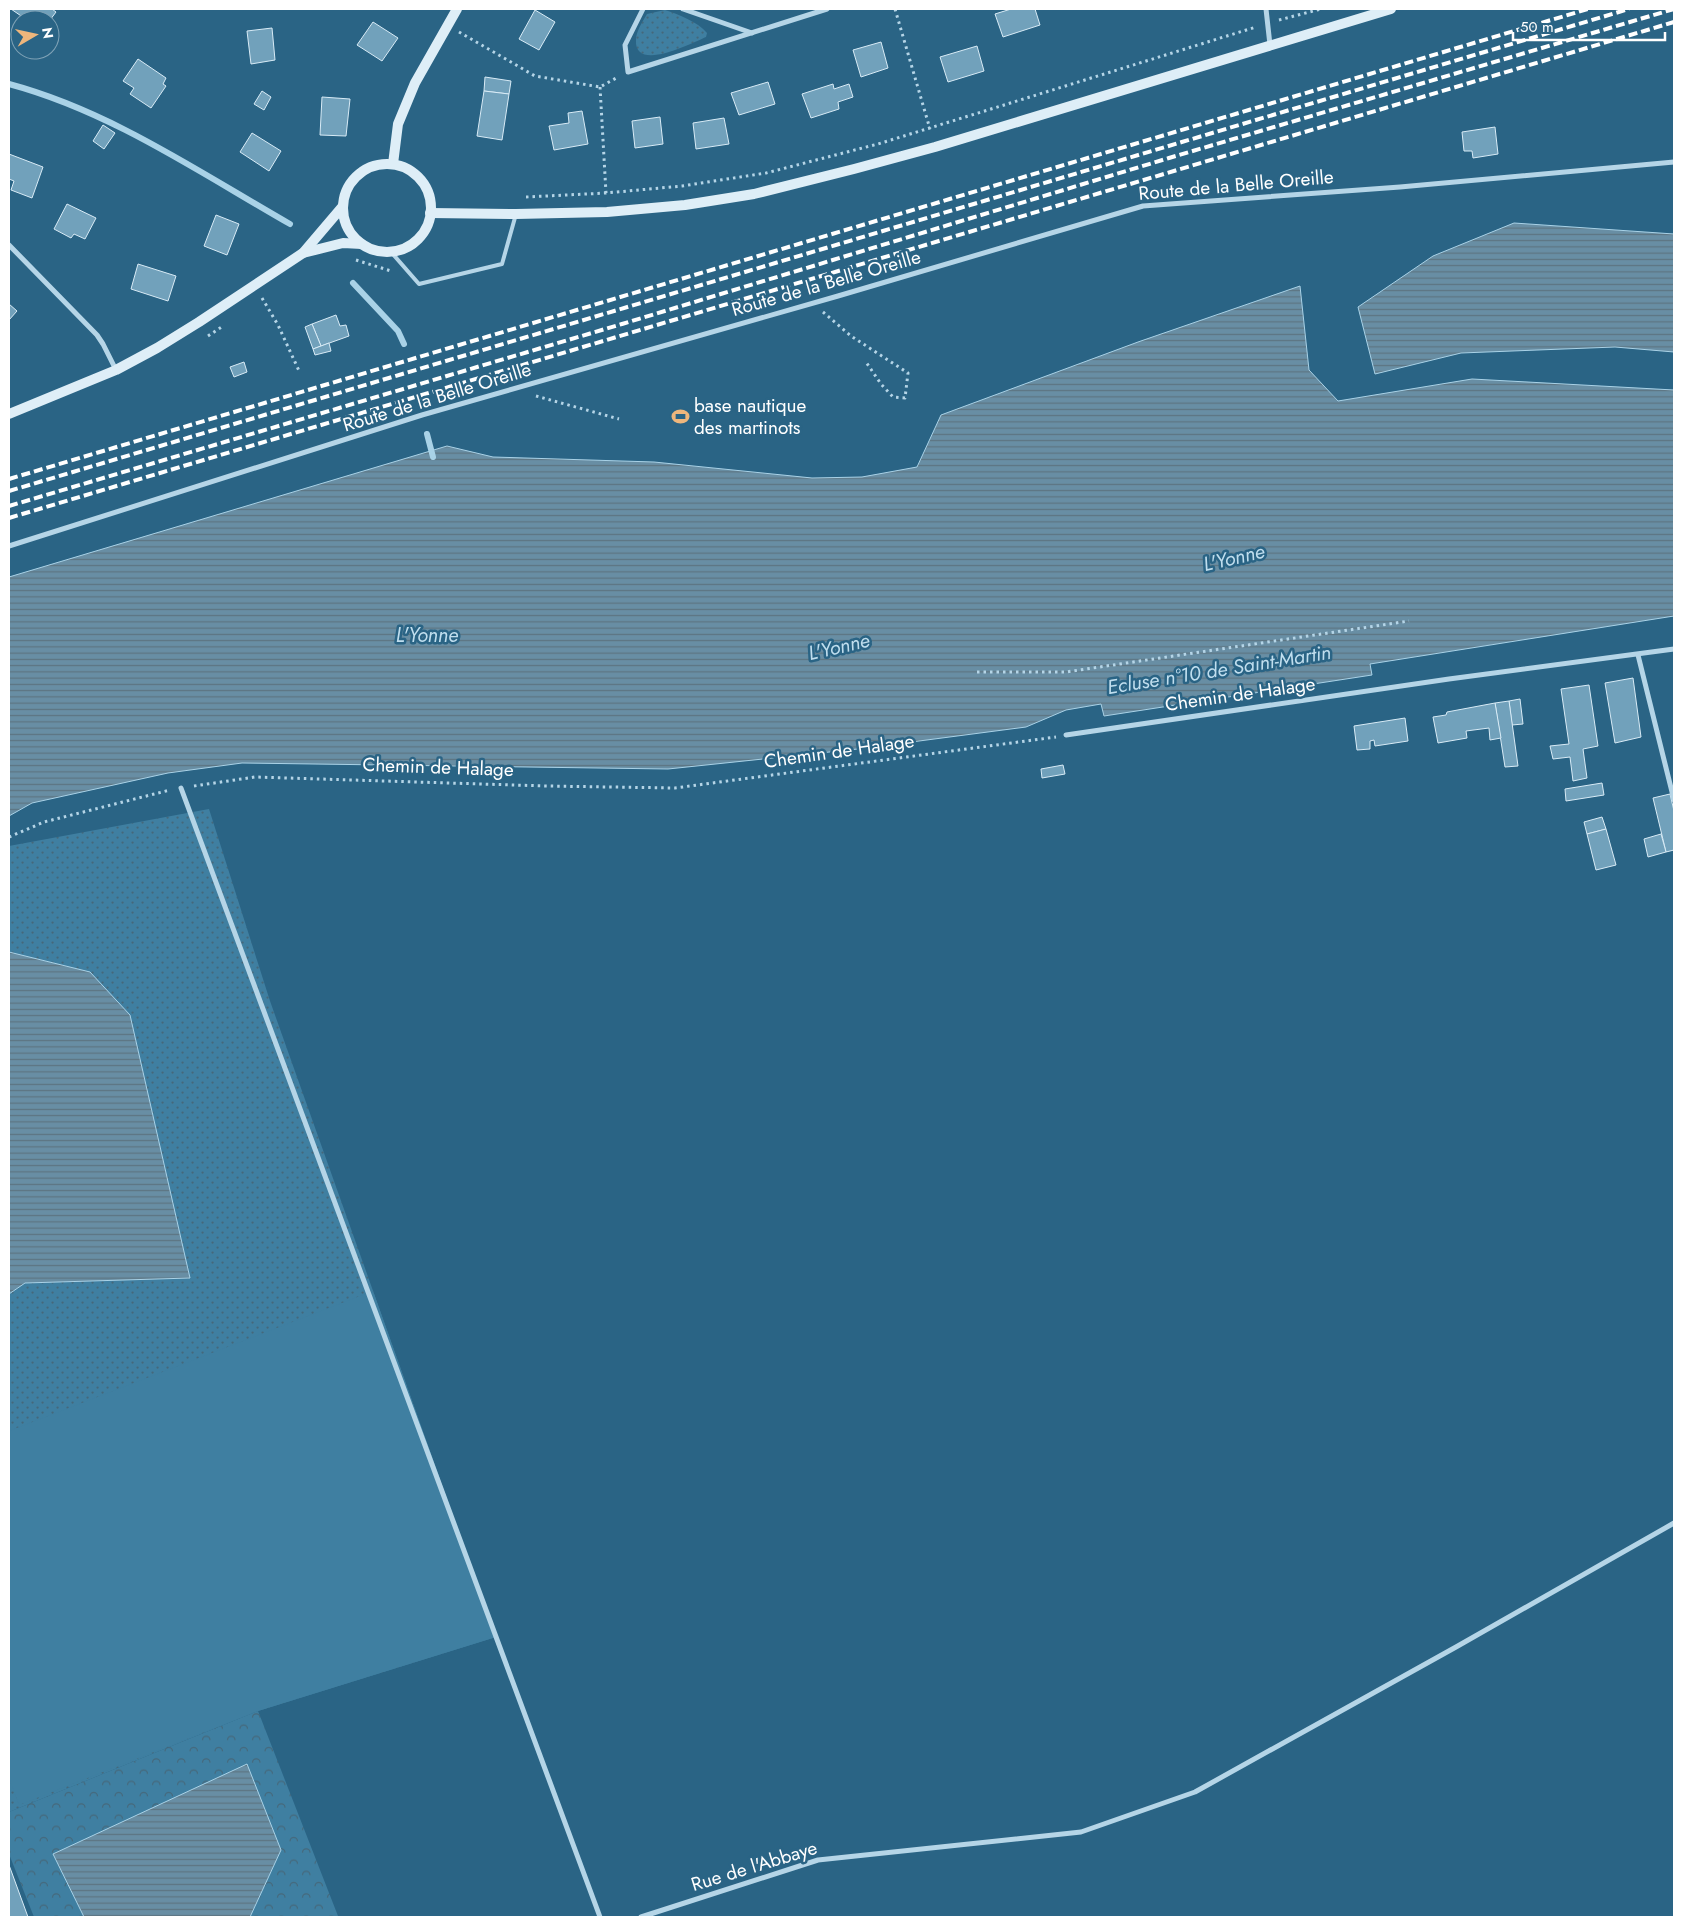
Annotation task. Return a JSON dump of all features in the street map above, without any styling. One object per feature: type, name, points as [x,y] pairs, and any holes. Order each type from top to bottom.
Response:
[{"type":"main road","points":[[393,164],[398,124],[415,83],[457,9]]},
{"type":"main road","points":[[430,213],[607,212],[685,205],[754,194],[935,147],[1391,9]]},
{"type":"main road","points":[[303,253],[343,243],[362,244],[376,250],[391,252],[406,247],[418,239],[426,227],[430,213],[430,199],[425,187],[417,176],[406,168],[393,164],[378,165],[365,170],[353,179],[346,192],[343,206],[345,221],[352,234],[362,244]]},
{"type":"main road","points":[[9,414],[116,370],[199,322],[303,253],[343,206]]},
{"type":"street","points":[[643,9],[625,45],[628,72],[827,9]]},
{"type":"street","points":[[683,9],[752,33]]},
{"type":"street","points":[[1266,9],[1270,46]]},
{"type":"street","name":"Route de la Belle Oreille","points":[[9,546],[422,415],[1143,206],[1400,187],[1674,162]]},
{"type":"street","points":[[9,245],[97,335],[116,370]]},
{"type":"street","name":"Chemin de Halage","points":[[1066,735],[1439,680],[1674,649]]},
{"type":"street","points":[[1638,655],[1674,800]]},
{"type":"street","points":[[180,788],[600,1917]]},
{"type":"street","name":"Rue de l'Abbaye","points":[[641,1917],[818,1860],[1081,1832],[1195,1792],[1674,1523]]},
{"type":"lane","points":[[391,252],[420,284],[502,264],[516,214]]},
{"type":"path","points":[[895,9],[935,147]]},
{"type":"path","points":[[517,197],[606,193],[682,186],[766,172],[878,144],[1322,9]]},
{"type":"path","points":[[448,26],[535,76],[600,87],[628,72]]},
{"type":"path","points":[[600,87],[607,212]]},
{"type":"path","points":[[254,285],[278,325],[300,372]]},
{"type":"path","points":[[813,303],[851,336],[908,373],[905,398],[894,397],[881,384],[866,362]]},
{"type":"path","points":[[512,390],[619,419]]},
{"type":"path","points":[[977,672],[1066,672],[1409,621]]},
{"type":"path","name":"Chemin de Halage","points":[[9,837],[44,822],[180,788],[255,777],[675,788],[1066,735]]},
{"type":"green space","points":[[665,10],[682,16],[698,25],[707,33],[706,37],[665,53],[644,54],[638,50],[636,40],[640,26],[647,14]]},
{"type":"green space","points":[[209,809],[270,1001],[496,1637],[258,1711],[9,1812],[9,1294],[25,1283],[190,1278],[90,972],[9,952],[9,846]]},
{"type":"green space","points":[[373,1291],[496,1637],[258,1711],[19,1805],[9,1778],[9,1431]]},
{"type":"green space","points":[[258,1711],[338,1916],[250,1917],[281,1850],[53,1854],[84,1917],[34,1917],[9,1854],[9,1812]]},
{"type":"water","points":[[1514,223],[1674,234],[1674,352],[1615,347],[1461,353],[1375,374],[1358,307],[1433,256]]},
{"type":"water","points":[[1300,286],[1309,370],[1338,401],[1472,379],[1674,390],[1674,616],[1370,664],[1372,675],[1104,716],[1101,704],[1066,710],[1026,727],[858,749],[668,769],[242,763],[168,773],[32,803],[9,816],[9,577],[447,446],[493,457],[654,462],[812,478],[862,477],[917,467],[941,415],[1138,342]]},
{"type":"water","points":[[9,952],[90,972],[130,1015],[190,1278],[25,1283],[9,1294]]},
{"type":"water","points":[[247,1764],[281,1850],[250,1917],[84,1917],[53,1854]]},
{"type":"building","points":[[11,9],[53,10],[12,10]]},
{"type":"building","points":[[1011,9],[1035,9],[1040,25],[1003,37],[995,14]]},
{"type":"building","points":[[535,10],[555,22],[539,50],[519,39]]},
{"type":"building","points":[[373,22],[398,38],[382,61],[357,45]]},
{"type":"building","points":[[272,28],[275,60],[251,64],[247,31]]},
{"type":"building","points":[[881,42],[888,68],[861,77],[853,50]]},
{"type":"building","points":[[977,46],[984,71],[948,82],[940,57]]},
{"type":"building","points":[[138,59],[166,78],[163,84],[166,86],[151,108],[130,94],[134,88],[123,81]]},
{"type":"building","points":[[485,77],[511,81],[509,94],[484,91]]},
{"type":"building","points":[[768,82],[775,104],[739,115],[731,93]]},
{"type":"building","points":[[833,84],[834,89],[849,84],[853,97],[838,102],[839,109],[811,118],[802,94]]},
{"type":"building","points":[[262,91],[271,97],[264,110],[254,104]]},
{"type":"building","points":[[484,91],[509,94],[502,140],[477,136]]},
{"type":"building","points":[[322,97],[350,99],[346,136],[320,135]]},
{"type":"building","points":[[582,111],[588,144],[554,150],[549,126],[569,123],[568,113]]},
{"type":"building","points":[[660,117],[663,144],[635,148],[632,121]]},
{"type":"building","points":[[724,118],[729,144],[696,149],[693,123]]},
{"type":"building","points":[[103,125],[115,133],[104,149],[93,141]]},
{"type":"building","points":[[1495,127],[1498,154],[1473,158],[1472,151],[1464,151],[1462,132]]},
{"type":"building","points":[[252,133],[281,151],[269,171],[240,152]]},
{"type":"building","points":[[9,154],[43,167],[32,198],[11,190],[14,181],[9,179]]},
{"type":"building","points":[[67,204],[96,218],[85,239],[74,234],[71,238],[54,229]]},
{"type":"building","points":[[216,215],[239,224],[227,255],[204,246]]},
{"type":"building","points":[[138,264],[176,276],[168,301],[131,289]]},
{"type":"building","points":[[9,304],[17,311],[9,320]]},
{"type":"building","points":[[336,315],[340,326],[346,325],[349,336],[321,346],[312,324]]},
{"type":"building","points":[[312,324],[321,346],[313,349],[305,327]]},
{"type":"building","points":[[329,343],[331,351],[315,355],[313,349]]},
{"type":"building","points":[[244,362],[247,372],[234,377],[230,367]]},
{"type":"building","points":[[1633,678],[1641,737],[1615,743],[1605,683]]},
{"type":"building","points":[[1589,685],[1598,746],[1583,749],[1587,778],[1573,781],[1570,757],[1553,759],[1550,746],[1569,744],[1561,689]]},
{"type":"building","points":[[1520,699],[1523,724],[1512,725],[1509,701]]},
{"type":"building","points":[[1509,701],[1518,766],[1505,767],[1495,703]]},
{"type":"building","points":[[1495,703],[1501,738],[1490,740],[1489,728],[1466,731],[1467,738],[1438,743],[1433,717],[1446,715],[1447,712]]},
{"type":"building","points":[[1405,718],[1408,741],[1375,746],[1374,740],[1370,741],[1370,749],[1357,750],[1354,726]]},
{"type":"building","points":[[1063,765],[1065,774],[1042,778],[1041,769]]},
{"type":"building","points":[[1602,783],[1604,795],[1566,801],[1565,789]]},
{"type":"building","points":[[1670,794],[1674,811],[1674,850],[1666,852],[1653,798]]},
{"type":"building","points":[[1602,817],[1606,829],[1587,834],[1584,822]]},
{"type":"building","points":[[1606,829],[1616,865],[1596,870],[1587,834]]},
{"type":"building","points":[[1661,834],[1666,852],[1648,857],[1644,839]]},
{"type":"building","points":[[9,1865],[28,1917],[9,1917]]},
{"type":"waterway","points":[[9,84],[83,110],[118,126],[188,164],[290,224]]},
{"type":"waterway","points":[[353,283],[398,331],[404,344]]},
{"type":"waterway","points":[[427,434],[433,457]]},
{"type":"railway","points":[[9,479],[1588,9]]},
{"type":"railway","points":[[9,491],[1629,9]]},
{"type":"railway","points":[[9,506],[622,324],[1169,158],[1674,9]]},
{"type":"railway","points":[[9,518],[1674,22]]},
{"type":"place","name":"base nautique des martinots","points":[[680,416]]},
{"type":"water label","name":"L'Yonne","points":[[1234,558]]},
{"type":"water label","name":"L'Yonne","points":[[427,635]]},
{"type":"water label","name":"L'Yonne","points":[[839,647]]},
{"type":"water label","name":"Ecluse n°10 de Saint-Martin","points":[[1219,670]]}]
